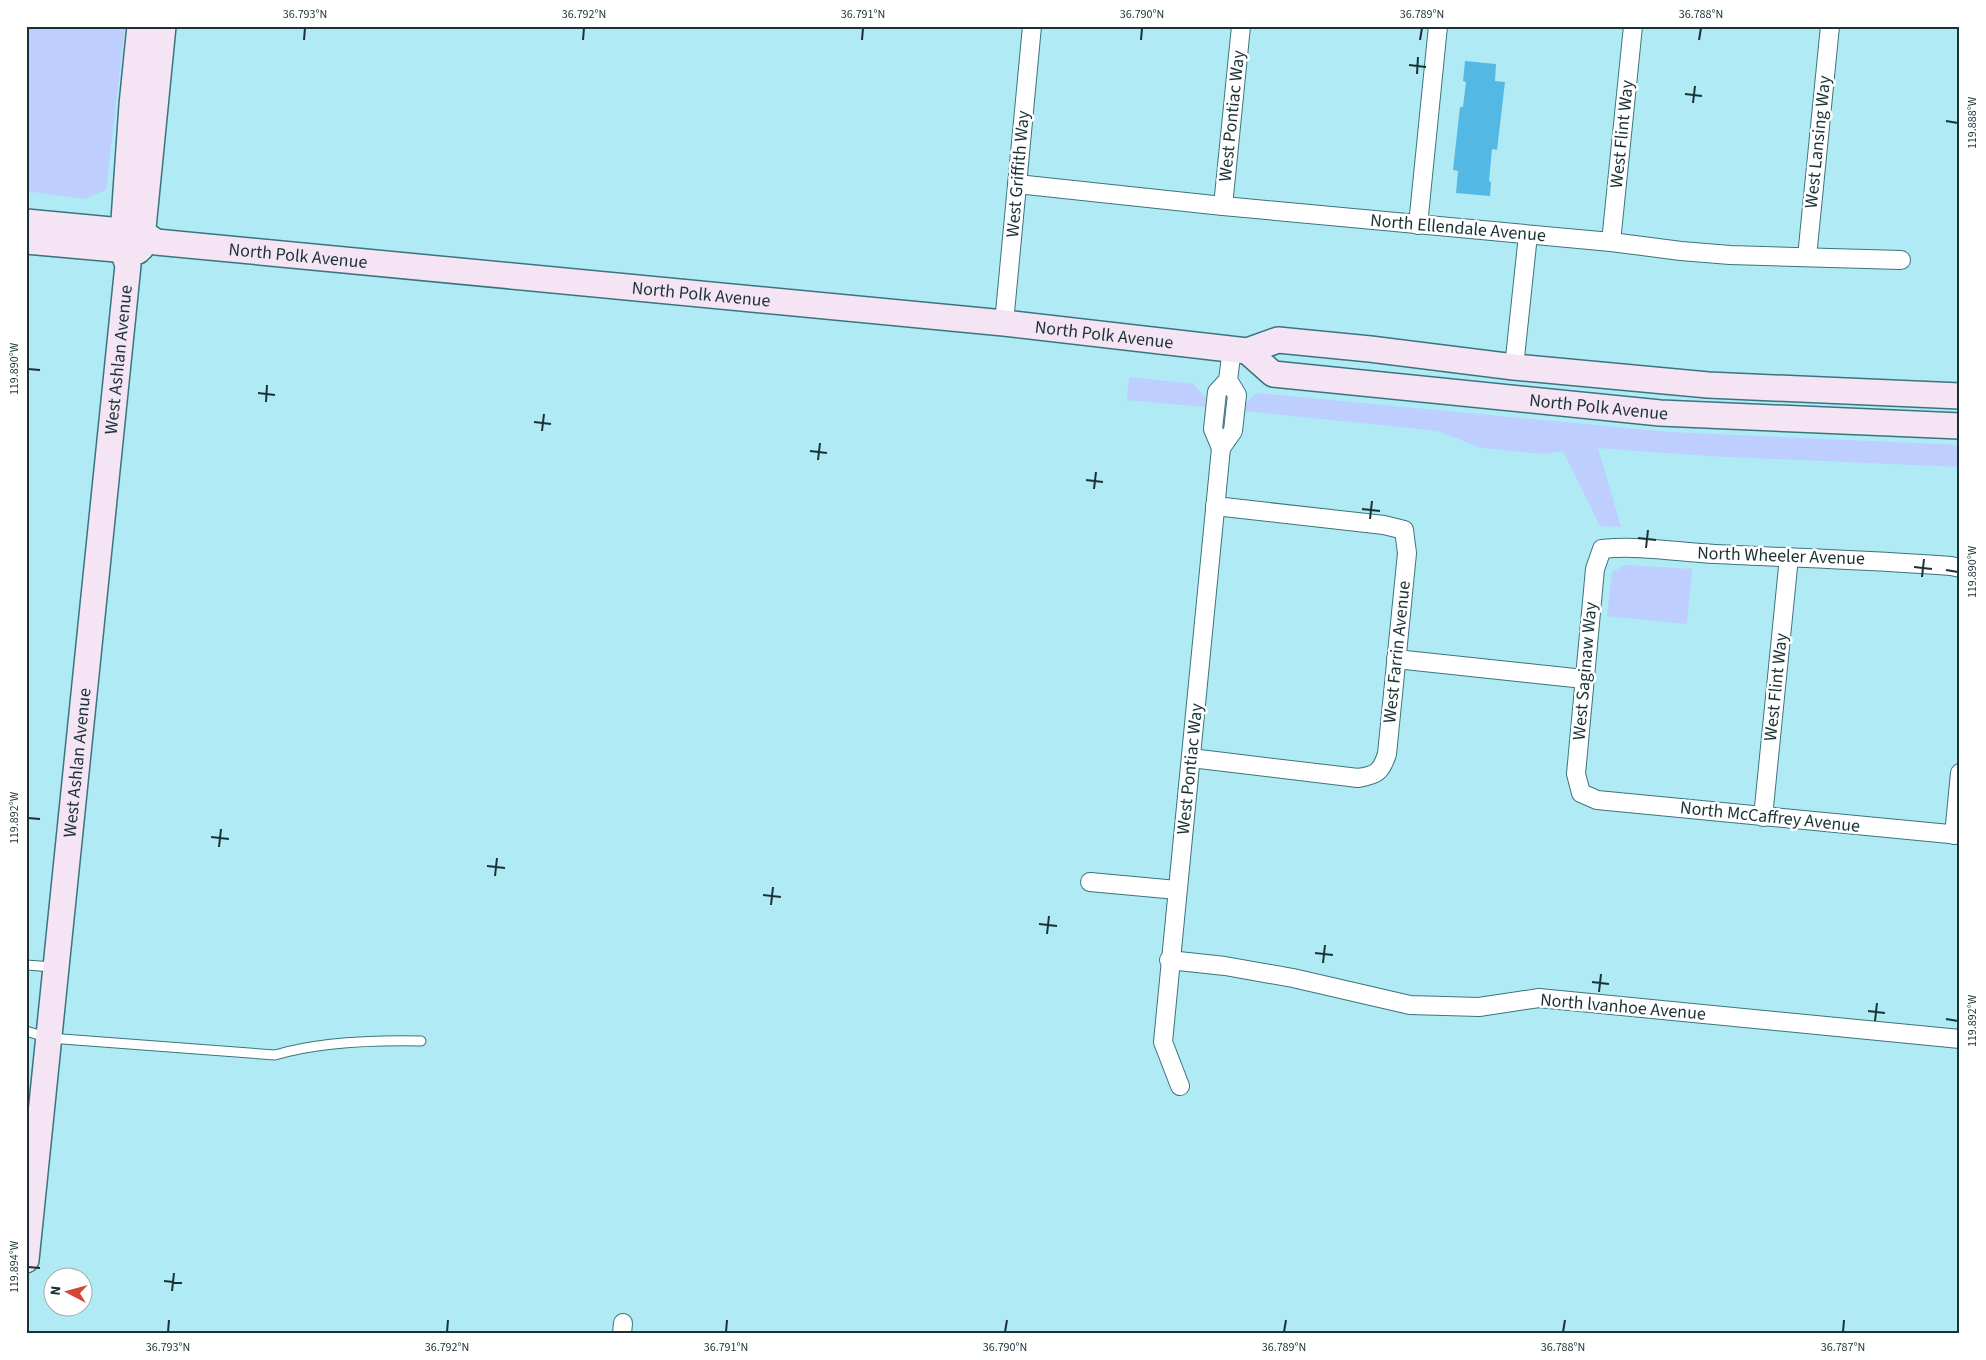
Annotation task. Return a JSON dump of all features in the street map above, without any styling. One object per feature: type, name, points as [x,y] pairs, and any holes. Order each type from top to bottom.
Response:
[{"type":"main road","name":"West Ashlan Avenue","points":[[136,245],[132,105],[140,26]]},
{"type":"main road","name":"West Ashlan Avenue","points":[[26,1260],[38,1034],[56,967],[136,245],[163,26]]},
{"type":"main road","name":"North Polk Avenue","points":[[26,222],[136,245]]},
{"type":"main road","name":"North Polk Avenue","points":[[26,241],[136,245],[1004,323],[1239,350],[1278,340],[1370,349],[1514,367],[1708,385],[1960,396]]},
{"type":"main road","name":"North Polk Avenue","points":[[1239,350],[1274,374],[1660,412],[1960,426]]},
{"type":"street","name":"West Griffith Way","points":[[1004,323],[1032,26]]},
{"type":"street","name":"West Pontiac Way","points":[[1223,206],[1241,26]]},
{"type":"street","points":[[1418,225],[1438,26]]},
{"type":"street","name":"West Flint Way","points":[[1611,242],[1633,26]]},
{"type":"street","name":"West Lansing Way","points":[[1807,257],[1830,26]]},
{"type":"street","name":"North Ellendale Avenue","points":[[1017,184],[1223,206],[1611,242],[1681,251],[1901,260]]},
{"type":"street","points":[[1514,367],[1528,235]]},
{"type":"street","name":"West Pontiac Way","points":[[1180,1086],[1163,1042],[1221,448],[1213,429],[1218,392],[1228,380],[1239,350]]},
{"type":"street","name":"West Farrin Avenue","points":[[1191,758],[1358,778],[1373,776],[1383,766],[1387,754],[1407,553],[1404,530],[1384,525],[1215,506]]},
{"type":"street","name":"North Wheeler Avenue","points":[[1602,549],[1622,547],[1697,553],[1892,561],[1960,568]]},
{"type":"street","name":"West Saginaw Way","points":[[1581,792],[1576,774],[1584,679],[1595,569],[1602,549]]},
{"type":"street","name":"West Flint Way","points":[[1763,817],[1789,557]]},
{"type":"street","points":[[1396,659],[1584,679]]},
{"type":"street","points":[[1957,835],[1960,773]]},
{"type":"street","name":"North McCaffrey Avenue","points":[[1581,792],[1597,800],[1957,835]]},
{"type":"street","points":[[1090,882],[1177,890]]},
{"type":"street","name":"North lvanhoe Avenue","points":[[1170,960],[1225,966],[1294,978],[1410,1005],[1479,1007],[1539,998],[1960,1039]]},
{"type":"lane","points":[[26,965],[56,967]]},
{"type":"lane","points":[[38,1034],[275,1055],[292,1050],[345,1044],[397,1041],[421,1042]]},
{"type":"shaded area","points":[[26,26],[125,26],[106,190],[84,199],[26,191]]},
{"type":"shaded area","points":[[1129,377],[1193,384],[1206,398],[1206,407],[1127,400]]},
{"type":"shaded area","points":[[1257,393],[1668,432],[1960,445],[1960,467],[1708,456],[1598,448],[1621,527],[1600,526],[1563,451],[1543,454],[1481,448],[1438,431],[1245,411],[1245,404]]},
{"type":"shaded area","points":[[1625,565],[1692,569],[1687,624],[1607,616],[1612,572]]},
{"type":"building","points":[[1465,61],[1496,64],[1495,81],[1505,82],[1497,150],[1492,149],[1489,181],[1491,182],[1490,196],[1456,193],[1458,171],[1453,170],[1460,107],[1463,107],[1466,82],[1463,81]]}]
